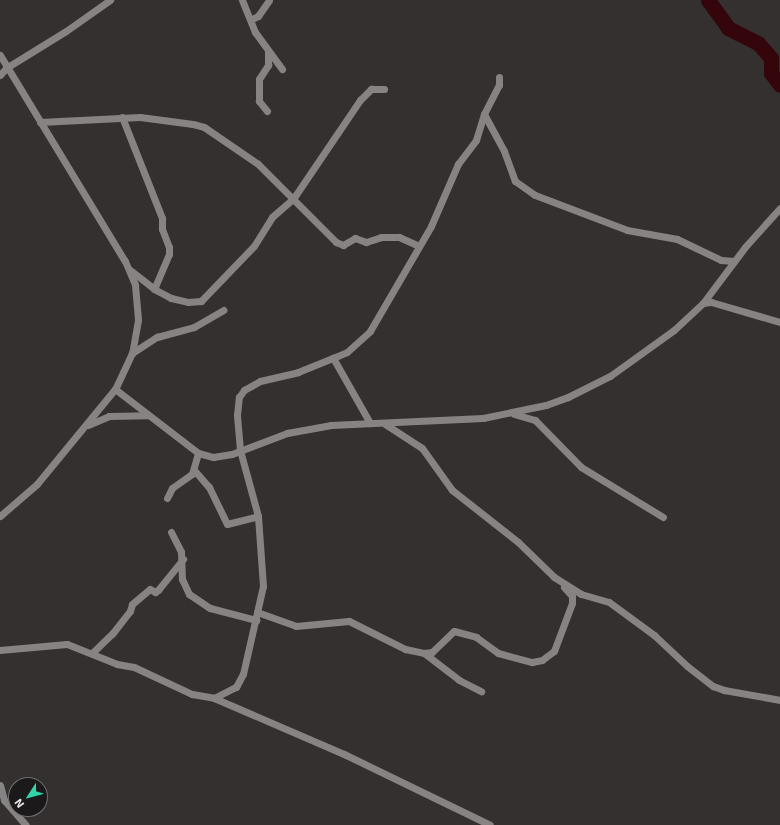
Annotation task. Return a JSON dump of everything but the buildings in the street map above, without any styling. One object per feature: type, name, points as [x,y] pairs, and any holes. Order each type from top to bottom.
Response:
[{"type":"street","points":[[0,75],[6,68],[66,31],[110,0]]},
{"type":"street","points":[[242,0],[252,19],[255,32],[282,69]]},
{"type":"street","points":[[252,19],[258,16],[269,0]]},
{"type":"street","points":[[266,111],[259,101],[259,79],[268,66],[268,50]]},
{"type":"street","points":[[0,55],[6,68],[128,269],[138,302],[138,320],[132,353],[115,389],[37,484],[0,516]]},
{"type":"street","points":[[214,698],[236,687],[239,682],[248,656],[256,620],[263,572],[258,516],[240,450],[237,415],[239,398],[244,390],[260,380],[298,372],[347,352],[370,332],[419,246],[458,164],[476,140],[484,114],[499,85],[500,77]]},
{"type":"street","points":[[128,269],[154,289],[171,298],[188,302],[202,301],[254,246],[272,217],[293,199],[360,100],[372,90],[384,89]]},
{"type":"street","points":[[484,114],[504,151],[515,181],[535,194],[628,230],[677,239],[721,260],[734,261]]},
{"type":"street","points":[[40,122],[140,117],[204,127],[258,164],[336,242],[343,245],[354,238],[366,242],[381,237],[399,237],[419,246]]},
{"type":"street","points":[[122,118],[162,218],[162,229],[169,247],[169,254],[154,289]]},
{"type":"street","points":[[115,389],[198,454],[213,457],[240,450],[287,433],[331,425],[424,423],[512,414],[568,398],[610,376],[652,348],[703,303],[734,261],[780,208]]},
{"type":"street","points":[[703,303],[718,304],[780,322]]},
{"type":"street","points":[[132,353],[157,337],[194,327],[223,310]]},
{"type":"street","points":[[333,358],[370,423]]},
{"type":"street","points":[[512,414],[535,420],[581,466],[663,517]]},
{"type":"street","points":[[81,430],[109,416],[148,415]]},
{"type":"street","points":[[257,612],[296,626],[349,621],[405,649],[424,653],[432,652],[454,631],[476,637],[498,653],[532,662],[542,660],[554,650],[572,603],[570,592],[518,542],[452,490],[422,448],[384,423]]},
{"type":"street","points":[[167,498],[172,488],[194,470],[198,454]]},
{"type":"street","points":[[194,470],[209,487],[227,524],[258,516]]},
{"type":"street","points":[[171,532],[183,559],[182,579],[189,594],[210,608],[256,620]]},
{"type":"street","points":[[92,653],[112,634],[130,611],[132,604],[150,589],[155,592],[158,590],[183,559]]},
{"type":"street","points":[[554,577],[581,594],[609,602],[654,635],[687,666],[713,686],[724,690],[780,700]]},
{"type":"street","points":[[0,650],[67,644],[117,664],[134,666],[192,694],[214,698],[344,754],[490,825]]},
{"type":"street","points":[[424,653],[459,680],[481,691]]},
{"type":"street","points":[[0,785],[4,800],[26,825]]},
{"type":"waterway","points":[[708,0],[728,28],[758,43],[771,58],[771,73],[780,85]]}]
